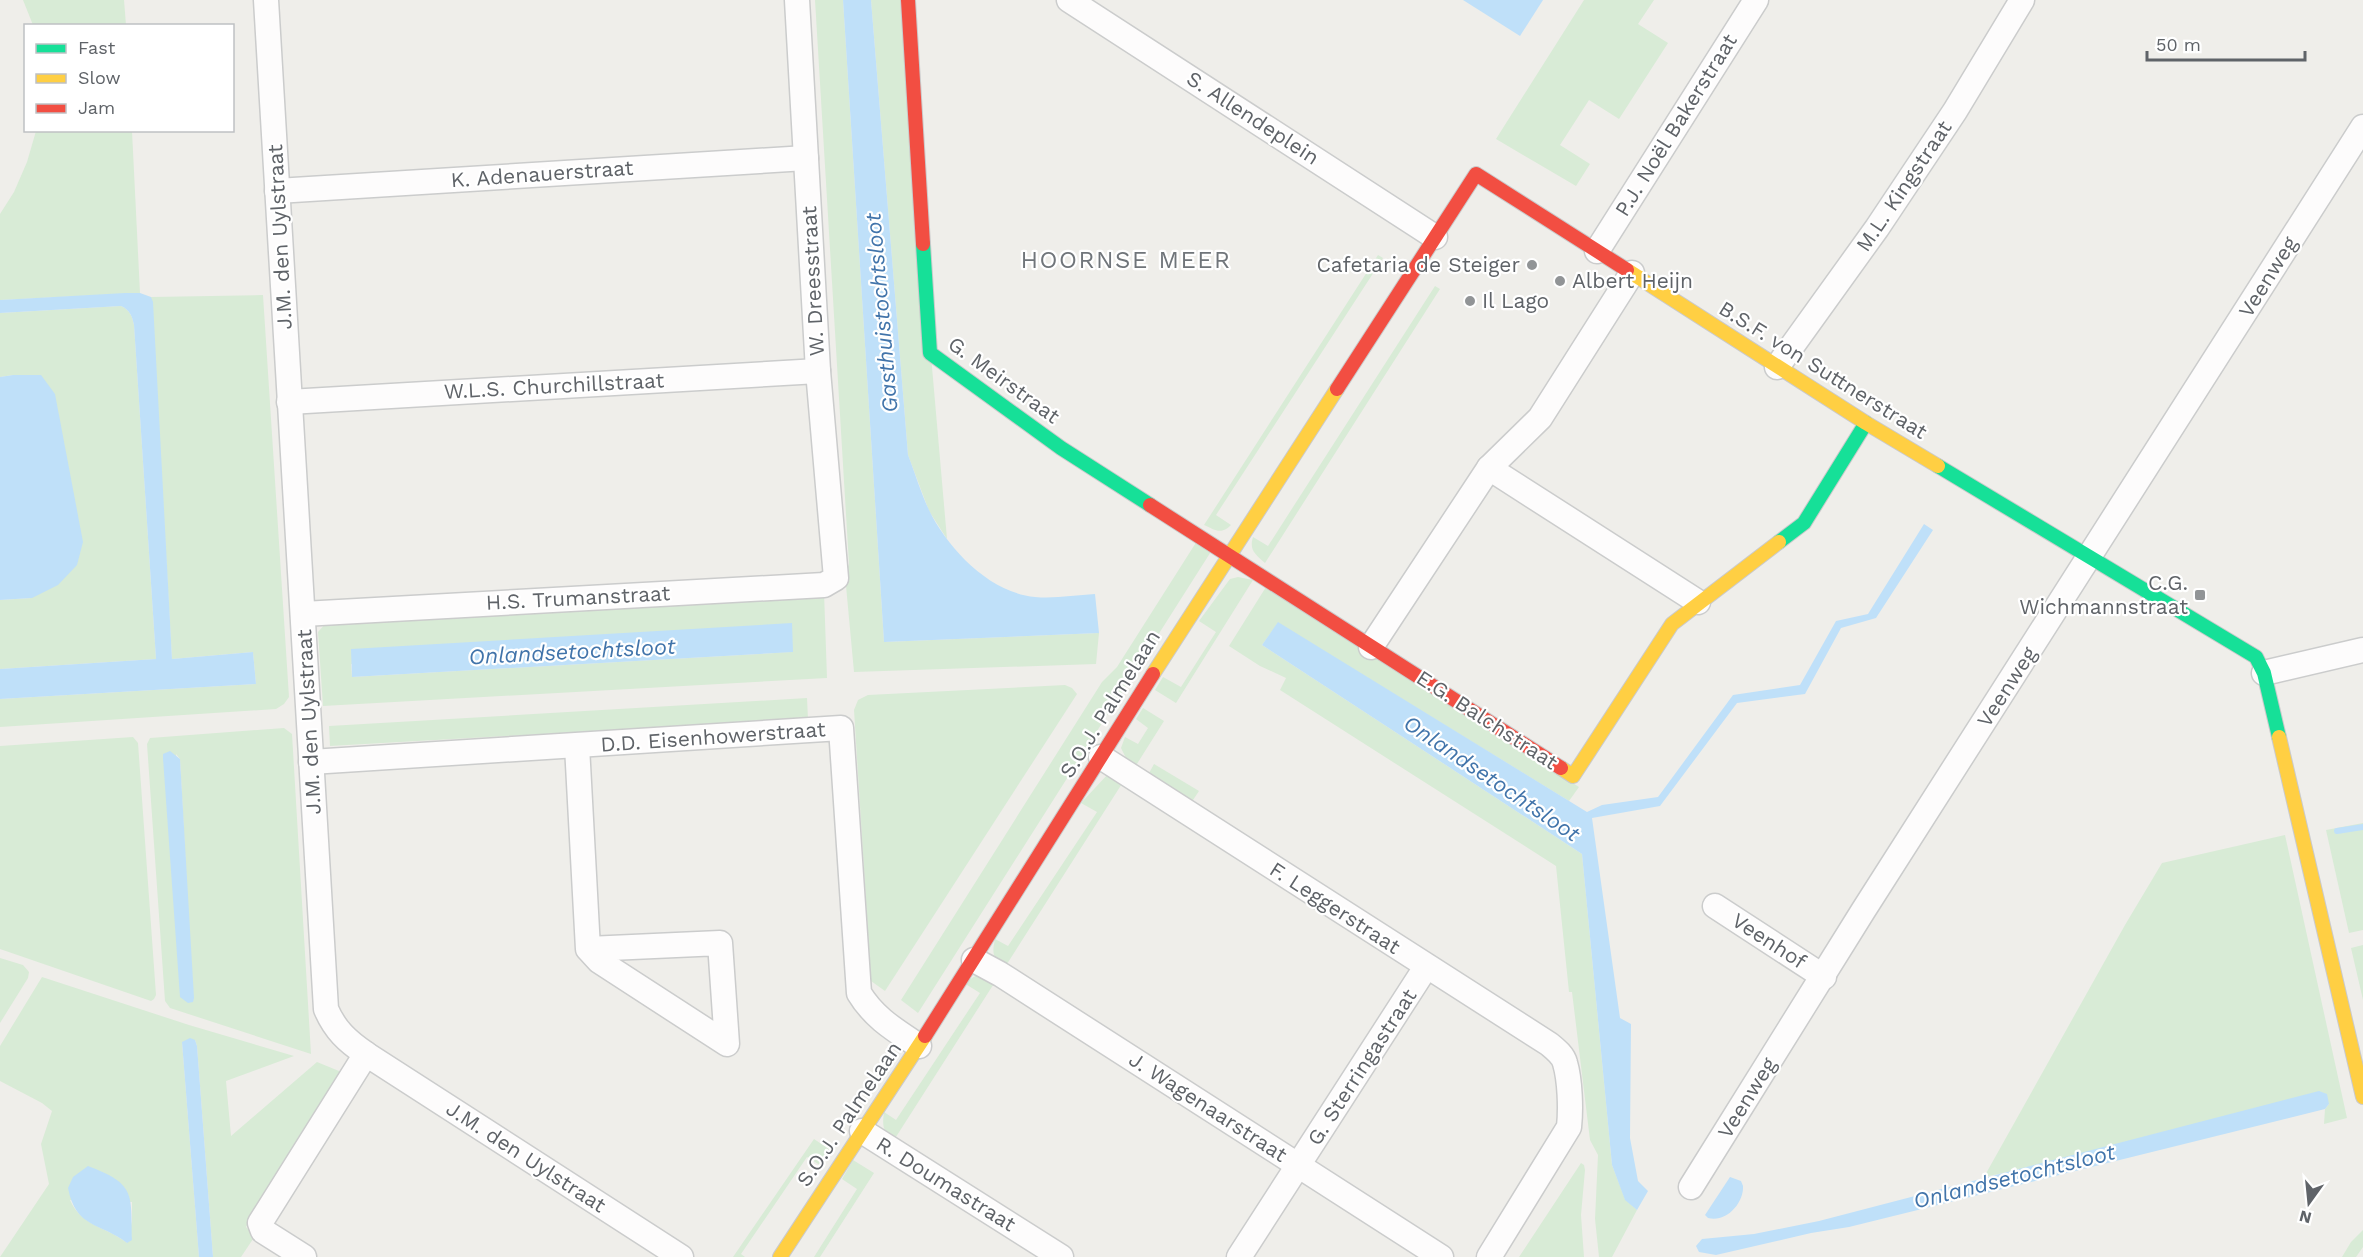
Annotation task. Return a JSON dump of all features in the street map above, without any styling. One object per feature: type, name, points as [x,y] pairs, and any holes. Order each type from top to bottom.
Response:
[{"type":"street","name":"J.M. den Uylstraat","points":[[266,0],[326,1009],[333,1025],[343,1038],[681,1257]]},
{"type":"street","name":"W. Dreesstraat","points":[[797,0],[818,371],[833,562]]},
{"type":"street","name":"G. Meirstraat","points":[[908,0],[930,353],[1061,448],[1229,554]]},
{"type":"street","name":"S. Allendeplein","points":[[1069,0],[1435,237]]},
{"type":"street","name":"P.J. Noël Bakerstraat","points":[[1596,251],[1756,0]]},
{"type":"street","name":"M.L. Kingstraat","points":[[1777,367],[1877,228],[1949,121],[2022,0]]},
{"type":"street","name":"Veenweg","points":[[1691,1188],[1863,911],[2091,557],[2363,127]]},
{"type":"street","name":"K. Adenauerstraat","points":[[277,191],[806,158]]},
{"type":"street","name":"S.O.J. Palmelaan","points":[[780,1257],[919,1046],[1229,554],[1476,174]]},
{"type":"street","name":"B.S.F. von Suttnerstraat","points":[[1476,174],[1866,423],[2091,557]]},
{"type":"street","points":[[1371,647],[1489,468],[1540,418],[1632,273]]},
{"type":"street","name":"W.L.S. Churchillstraat","points":[[289,402],[818,371]]},
{"type":"street","name":"E.G. Balchstraat","points":[[1229,554],[1573,776],[1672,624],[1804,523],[1866,423]]},
{"type":"street","points":[[1489,468],[1698,602]]},
{"type":"street","points":[[2091,557],[2249,653],[2260,663],[2363,1097]]},
{"type":"street","name":"H.S. Trumanstraat","points":[[303,614],[824,585],[836,578],[833,562]]},
{"type":"street","points":[[2264,673],[2363,650]]},
{"type":"street","name":"D.D. Eisenhowerstraat","points":[[311,762],[841,728],[859,993],[868,1009],[919,1046]]},
{"type":"street","points":[[577,746],[588,949],[599,961],[727,1044],[720,943],[588,949]]},
{"type":"street","name":"F. Leggerstraat","points":[[1101,757],[1426,967],[1550,1044],[1565,1061],[1570,1110],[1569,1127],[1489,1257]]},
{"type":"street","name":"Veenhof","points":[[1715,906],[1824,977]]},
{"type":"street","name":"J. Wagenaarstraat","points":[[974,960],[1000,974],[1441,1257]]},
{"type":"street","name":"G. Sterringastraat","points":[[1239,1257],[1426,967]]},
{"type":"street","points":[[304,1257],[263,1231],[260,1223],[366,1054]]},
{"type":"street","name":"R. Doumastraat","points":[[862,1131],[1061,1257]]},
{"type":"green space","points":[[23,0],[124,0],[126,24],[33,24]]},
{"type":"green space","points":[[815,0],[843,0],[884,642],[1099,633],[1096,664],[854,672],[845,575],[849,564]]},
{"type":"green space","points":[[871,0],[900,0],[947,539],[929,511],[908,455]]},
{"type":"green space","points":[[1584,0],[1654,0],[1638,24],[1668,43],[1619,119],[1589,100],[1560,145],[1590,164],[1576,186],[1496,139]]},
{"type":"green space","points":[[36,132],[132,132],[140,293],[0,300],[0,214],[14,192],[27,162]]},
{"type":"green space","points":[[1378,255],[1383,258],[1216,515],[1231,525],[1221,531],[1204,525]]},
{"type":"green space","points":[[1435,286],[1440,289],[1265,563],[1254,552],[1253,537],[1268,546]]},
{"type":"green space","points":[[263,295],[289,697],[276,709],[0,727],[0,699],[256,684],[253,652],[172,659],[151,297]]},
{"type":"green space","points":[[121,306],[127,309],[134,325],[156,659],[0,669],[0,600],[32,598],[13,375],[0,377],[0,313]]},
{"type":"green space","points":[[1197,541],[1212,550],[918,1013],[901,1000],[1102,682],[1117,667]]},
{"type":"green space","points":[[1238,577],[1253,580],[1176,703],[1155,690],[1163,677],[1181,687],[1216,632],[1199,621],[1230,579]]},
{"type":"green space","points":[[1266,587],[1579,787],[1569,801],[1278,623],[1262,645],[1582,854],[1612,1165],[1625,1199],[1637,1210],[1612,1257],[1599,1257],[1595,1219],[1598,1155],[1590,1140],[1572,992],[1569,992],[1556,866],[1280,690],[1286,678],[1260,666],[1229,646]]},
{"type":"green space","points":[[824,592],[827,678],[323,706],[318,632],[326,623]],"holes":[[[793,652],[352,677],[351,664]]]},
{"type":"green space","points":[[1065,685],[1077,694],[885,991],[871,981],[854,710],[858,700],[868,695]]},
{"type":"green space","points":[[807,698],[808,719],[330,746],[329,726]]},
{"type":"green space","points":[[1143,708],[1164,721],[1135,767],[1128,762],[1121,748],[1125,737],[1138,744],[1148,728],[1136,719]]},
{"type":"green space","points":[[284,728],[292,734],[311,1054],[170,1008],[165,1001],[147,744],[150,738]],"holes":[[[176,754],[180,759],[193,1002]]]},
{"type":"green space","points":[[133,737],[138,743],[156,995],[151,1001],[0,949],[0,746]]},
{"type":"green space","points":[[1154,764],[1199,791],[1191,803],[1148,775]]},
{"type":"green space","points":[[1108,774],[1125,779],[1005,967],[994,955],[995,939],[1008,946],[1097,812],[1081,803]]},
{"type":"green space","points":[[2363,823],[2363,930],[2349,933],[2326,830]]},
{"type":"green space","points":[[2285,835],[2347,1118],[2324,1124],[2325,1109],[2329,1104],[1984,1177],[2162,863]]},
{"type":"green space","points":[[2363,945],[2363,1000],[2351,948]]},
{"type":"green space","points":[[0,958],[23,965],[29,972],[28,978],[0,1023]]},
{"type":"green space","points":[[977,975],[995,982],[894,1140],[884,1128],[884,1112],[896,1120],[980,993],[964,983]]},
{"type":"green space","points":[[42,977],[189,1025],[294,1056],[226,1081],[231,1136],[317,1062],[339,1071],[342,1076],[246,1227],[255,1236],[241,1257],[213,1257],[195,1040],[182,1042],[199,1257],[0,1257],[49,1184],[41,1144],[52,1111],[42,1103],[0,1081],[0,1046]],"holes":[[[70,1200],[132,1202],[132,1221],[127,1243],[81,1216]]]},
{"type":"green space","points":[[814,1139],[829,1149],[820,1165],[807,1157],[741,1254],[745,1257],[733,1257]]},
{"type":"green space","points":[[853,1160],[874,1173],[820,1257],[814,1257],[857,1189],[842,1179]]},
{"type":"green space","points":[[1581,1163],[1585,1170],[1581,1215],[1584,1257],[1519,1257]]},
{"type":"green space","points":[[2363,1230],[2363,1247],[2356,1257],[2342,1257],[2351,1242]]},
{"type":"water","name":"Gasthuistochtsloot","points":[[843,0],[871,0],[908,455],[923,497],[937,525],[959,554],[972,567],[1002,587],[1018,594],[1035,597],[1095,594],[1099,633],[884,642]]},
{"type":"water","points":[[1463,0],[1543,0],[1520,36]]},
{"type":"water","points":[[140,293],[151,297],[153,302],[172,659],[253,652],[256,684],[0,699],[0,669],[156,659],[134,325],[131,316],[127,309],[121,306],[0,313],[0,300]]},
{"type":"water","points":[[41,375],[55,394],[83,542],[77,565],[58,585],[32,598],[0,600],[0,377]]},
{"type":"water","name":"Onlandsetochtsloot","points":[[1924,524],[1933,530],[1876,618],[1841,628],[1805,694],[1737,703],[1660,806],[1592,818],[1620,1018],[1631,1024],[1630,1138],[1638,1181],[1648,1191],[1637,1210],[1625,1200],[1612,1165],[1582,854],[1262,645],[1278,622],[1587,812],[1602,805],[1658,797],[1733,695],[1800,685],[1836,621],[1868,614]]},
{"type":"water","name":"Onlandsetochtsloot","points":[[792,623],[793,652],[352,677],[351,649]]},
{"type":"water","points":[[170,751],[180,759],[194,998],[193,1002],[188,1003],[180,997],[163,758],[163,754]]},
{"type":"water","points":[[190,1038],[195,1040],[197,1046],[213,1257],[199,1257],[182,1042]]},
{"type":"water","name":"Onlandsetochtsloot","points":[[2319,1091],[2327,1094],[2329,1104],[2325,1109],[1849,1227],[1811,1233],[1716,1255],[1699,1252],[1696,1246],[1702,1239],[1754,1234],[1819,1221]]},
{"type":"water","points":[[88,1166],[115,1179],[128,1193],[132,1240],[127,1243],[90,1223],[77,1211],[68,1188],[73,1177]]},
{"type":"water","points":[[1730,1177],[1741,1181],[1743,1186],[1743,1192],[1737,1205],[1721,1218],[1708,1218],[1705,1215]]},
{"type":"waterway","points":[[2337,831],[2363,827]]},
{"type":"traffic: fast","points":[[923,244],[930,353],[1061,448],[1150,505]]},
{"type":"traffic: fast","points":[[1779,542],[1804,523],[1866,423]]},
{"type":"traffic: fast","points":[[1938,466],[2256,657],[2264,673],[2279,737]]},
{"type":"traffic: slow","points":[[1627,270],[1866,423],[1938,466]]},
{"type":"traffic: slow","points":[[1153,674],[1337,389]]},
{"type":"traffic: slow","points":[[1561,768],[1573,776],[1672,624],[1779,542]]},
{"type":"traffic: slow","points":[[2279,737],[2363,1097]]},
{"type":"traffic: slow","points":[[780,1257],[925,1036]]},
{"type":"traffic: jam","points":[[908,0],[923,244]]},
{"type":"traffic: jam","points":[[1337,389],[1476,174],[1627,270]]},
{"type":"traffic: jam","points":[[1150,505],[1561,768]]},
{"type":"traffic: jam","points":[[925,1036],[1153,674]]},
{"type":"place","name":"Cafetaria de Steiger","points":[[1532,265]]},
{"type":"place","name":"Albert Heijn","points":[[1560,281]]},
{"type":"place","name":"Il Lago","points":[[1470,301]]},
{"type":"place","name":"C.G. Wichmannstraat","points":[[2200,595]]},
{"type":"district","name":"HOORNSE MEER","points":[[1126,260]]}]
